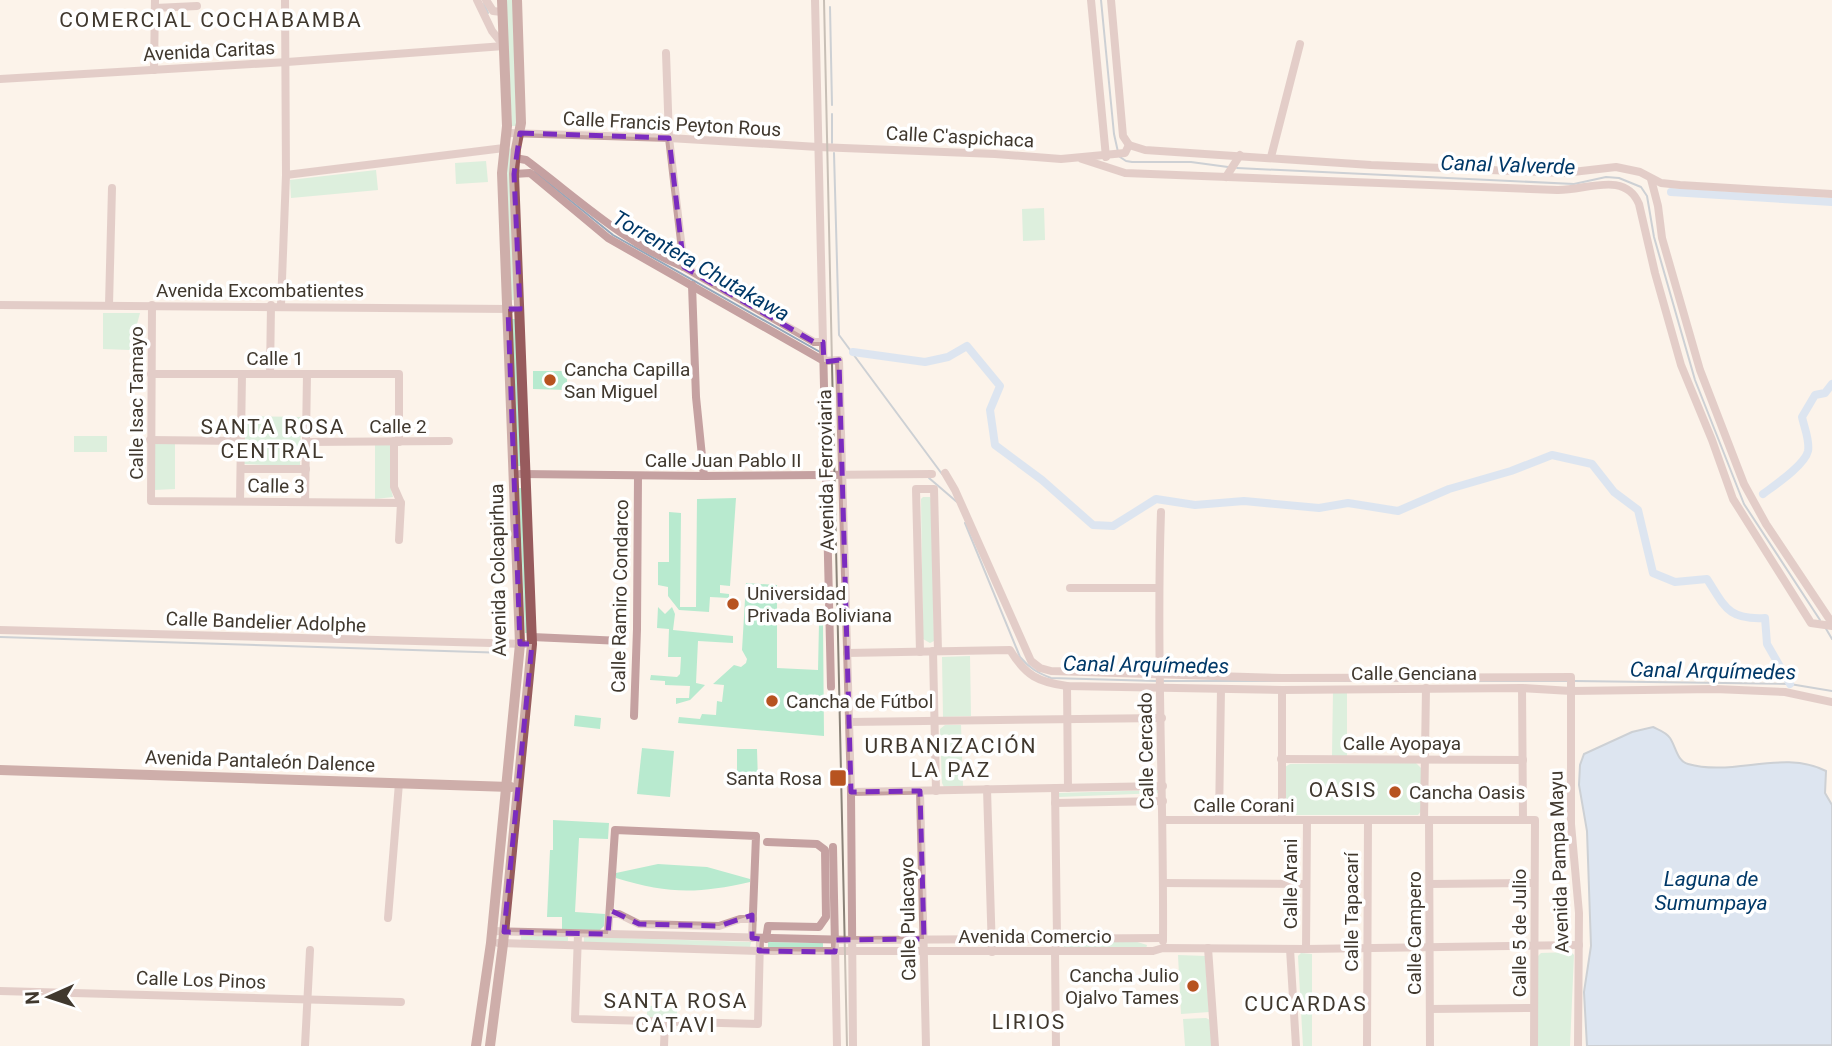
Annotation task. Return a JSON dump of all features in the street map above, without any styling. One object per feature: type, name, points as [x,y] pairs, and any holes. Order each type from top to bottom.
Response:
[{"type":"main road","name":"Avenida Colcapirhua","points":[[476,1046],[491,943],[520,644],[514,474],[514,174],[520,133],[517,0]]},
{"type":"main road","name":"Avenida Colcapirhua","points":[[502,6],[507,133],[502,173],[526,474],[532,640],[503,944]]},
{"type":"main road","name":"Avenida Pantaleón Dalence","points":[[0,769],[519,787]]},
{"type":"main road","points":[[489,1046],[503,944]]},
{"type":"street","points":[[281,305],[286,175],[285,0]]},
{"type":"street","points":[[477,0],[492,31],[504,46]]},
{"type":"street","points":[[486,0],[493,11],[502,6]]},
{"type":"street","points":[[815,0],[824,361]]},
{"type":"street","points":[[1091,0],[1109,155],[1107,167]]},
{"type":"street","points":[[1111,0],[1123,136],[1127,149],[1238,159],[1271,157],[1358,164],[1564,173],[1616,167],[1680,185],[1832,194]]},
{"type":"street","points":[[154,70],[155,4],[197,6]]},
{"type":"street","points":[[1271,157],[1300,44]]},
{"type":"street","name":"Avenida Caritas","points":[[0,79],[504,46]]},
{"type":"street","points":[[666,53],[669,138],[684,267]]},
{"type":"street","name":"Calle Francis Peyton Rous","points":[[507,133],[836,147]]},
{"type":"street","name":"Calle C'aspichaca","points":[[836,147],[1082,159],[1127,149]]},
{"type":"street","points":[[286,175],[504,148]]},
{"type":"street","points":[[515,158],[526,160],[616,231],[814,342],[823,342]]},
{"type":"street","name":"Calle C'aspichaca","points":[[1082,159],[1125,173],[1227,174],[1570,190],[1610,184],[1629,189],[1636,196],[1681,365],[1733,499],[1811,623],[1827,624]]},
{"type":"street","points":[[1227,174],[1238,159]]},
{"type":"street","points":[[514,174],[530,173],[608,239],[824,361]]},
{"type":"street","points":[[1651,179],[1662,238],[1700,370],[1744,485],[1827,624]]},
{"type":"street","points":[[109,305],[113,188]]},
{"type":"street","points":[[692,285],[696,397],[704,476]]},
{"type":"street","name":"Avenida Excombatientes","points":[[0,305],[281,305],[514,309]]},
{"type":"street","name":"Calle Isac Tamayo","points":[[151,500],[152,305]]},
{"type":"street","points":[[270,374],[271,305]]},
{"type":"street","name":"Avenida Ferroviaria","points":[[831,687],[824,361],[839,360],[840,475],[851,792],[853,1046]]},
{"type":"street","name":"Calle 1","points":[[151,374],[399,374],[397,442]]},
{"type":"street","points":[[240,501],[243,374]]},
{"type":"street","points":[[305,502],[307,374]]},
{"type":"street","points":[[150,440],[241,441]]},
{"type":"street","name":"Calle 2","points":[[306,442],[449,441]]},
{"type":"street","points":[[397,442],[394,486],[401,503],[400,540]]},
{"type":"street","points":[[241,469],[306,469]]},
{"type":"street","name":"Calle Juan Pablo II","points":[[514,474],[932,474]]},
{"type":"street","name":"Calle Genciana","points":[[945,474],[961,502],[1031,661],[1041,668],[1221,689],[1522,688],[1571,685]]},
{"type":"street","name":"Calle Ramiro Condarco","points":[[634,716],[638,629],[638,476]]},
{"type":"street","points":[[919,652],[916,489],[934,489],[936,791]]},
{"type":"street","name":"Calle 3","points":[[151,500],[401,503]]},
{"type":"street","name":"Calle Cercado","points":[[1161,512],[1158,588],[1163,786],[1163,943]]},
{"type":"street","points":[[1070,589],[1158,588]]},
{"type":"street","name":"Calle Bandelier Adolphe","points":[[0,631],[520,644],[532,640],[622,641]]},
{"type":"street","name":"Calle Genciana","points":[[935,651],[1010,650],[1018,663],[1038,680],[1067,687],[1344,678],[1715,688],[1785,692],[1832,702]]},
{"type":"street","points":[[847,653],[935,651]]},
{"type":"street","name":"Avenida Pampa Mayu","points":[[1571,685],[1571,824],[1579,913],[1578,1046]]},
{"type":"street","points":[[1067,687],[1068,788]]},
{"type":"street","name":"Calle Campero","points":[[1426,688],[1424,759],[1430,884],[1430,1046]]},
{"type":"street","points":[[1522,688],[1523,820]]},
{"type":"street","points":[[1219,820],[1221,689]]},
{"type":"street","points":[[1282,690],[1282,820]]},
{"type":"street","points":[[849,722],[1162,718]]},
{"type":"street","name":"Calle Ayopaya","points":[[1281,759],[1523,760]]},
{"type":"street","points":[[388,918],[399,783]]},
{"type":"street","points":[[851,792],[1163,786]]},
{"type":"street","points":[[1055,788],[1056,1046]]},
{"type":"street","points":[[987,789],[992,952]]},
{"type":"street","name":"Calle Pulacayo","points":[[920,791],[926,1046]]},
{"type":"street","points":[[1055,803],[1163,801]]},
{"type":"street","name":"Calle Corani","points":[[1163,820],[1535,820]]},
{"type":"street","name":"Calle Arani","points":[[1306,949],[1307,820]]},
{"type":"street","name":"Calle Tapacarí","points":[[1367,1046],[1368,820]]},
{"type":"street","name":"Calle 5 de Julio","points":[[1534,1046],[1535,820]]},
{"type":"street","points":[[578,934],[575,1019],[758,1024],[759,939],[753,919],[756,836],[615,830],[608,934]]},
{"type":"street","points":[[759,939],[768,926],[819,928],[826,917],[825,850],[817,844],[767,842]]},
{"type":"street","points":[[833,847],[837,1046]]},
{"type":"street","points":[[1163,883],[1306,884]]},
{"type":"street","points":[[1430,884],[1535,883]]},
{"type":"street","points":[[610,914],[619,914],[639,924],[719,926],[740,919],[753,919]]},
{"type":"street","name":"Avenida Comercio","points":[[492,931],[836,940],[1057,937],[1209,948],[1579,945]]},
{"type":"street","name":"Avenida Comercio","points":[[491,943],[759,951],[1055,952],[1153,951],[1163,943]]},
{"type":"street","points":[[1209,948],[1215,1046]]},
{"type":"street","name":"Calle Arani","points":[[1290,949],[1296,1046]]},
{"type":"street","points":[[305,1046],[310,950]]},
{"type":"street","name":"Calle Los Pinos","points":[[0,991],[401,1002]]},
{"type":"street","points":[[1430,1009],[1534,1009]]},
{"type":"street","points":[[664,1046],[665,1021]]},
{"type":"highlighted area","points":[[520,133],[669,138],[684,267],[814,342],[823,342],[824,362],[839,360],[851,792],[920,791],[924,939],[836,940],[835,952],[759,951],[760,939],[752,938],[752,915],[719,926],[639,924],[610,910],[608,934],[504,932],[532,644],[520,644],[508,309],[520,309],[514,174]]},
{"type":"green space","points":[[506,0],[513,0],[516,126],[512,126]]},
{"type":"green space","points":[[508,148],[512,149],[515,300],[511,300],[505,177]]},
{"type":"green space","points":[[486,161],[488,182],[456,184],[455,163]]},
{"type":"green space","points":[[376,170],[378,190],[291,198],[290,180]]},
{"type":"green space","points":[[1044,208],[1045,240],[1023,241],[1022,209]]},
{"type":"green space","points":[[103,313],[140,313],[130,350],[103,349]]},
{"type":"green space","points":[[512,319],[516,319],[523,466],[518,466]]},
{"type":"green space","name":"Cancha Capilla San Miguel","points":[[533,371],[567,371],[567,390],[533,389]]},
{"type":"green space","points":[[244,416],[301,417],[300,466],[243,464]]},
{"type":"green space","points":[[74,436],[107,436],[107,452],[74,452]]},
{"type":"green space","points":[[154,443],[175,443],[175,489],[154,490]]},
{"type":"green space","points":[[388,444],[393,497],[375,499],[375,445]]},
{"type":"green space","points":[[519,488],[523,488],[529,633],[525,633]]},
{"type":"green space","points":[[923,497],[930,497],[932,500],[934,641],[930,643],[923,639]]},
{"type":"green space","points":[[736,498],[730,586],[720,585],[720,593],[729,594],[729,598],[710,597],[709,612],[679,610],[668,596],[668,587],[658,585],[658,562],[669,562],[669,512],[681,513],[680,607],[696,607],[697,499]]},
{"type":"green space","points":[[746,583],[777,585],[777,668],[818,670],[819,623],[823,623],[824,736],[678,723],[679,717],[700,719],[702,714],[716,715],[717,701],[722,702],[724,685],[713,684],[734,665],[741,667],[746,663],[747,659],[742,650]]},
{"type":"green space","points":[[658,607],[665,614],[672,607],[675,614],[673,630],[733,636],[733,643],[698,641],[696,683],[705,685],[690,700],[676,704],[676,698],[689,698],[690,686],[665,685],[665,681],[650,680],[651,675],[677,677],[680,674],[681,657],[668,657],[669,629],[657,628]]},
{"type":"green space","points":[[970,656],[971,716],[943,717],[942,657]]},
{"type":"green space","points":[[1333,691],[1347,691],[1347,756],[1332,756]]},
{"type":"green space","points":[[575,715],[601,718],[600,729],[574,726]]},
{"type":"green space","points":[[945,725],[961,725],[963,786],[944,787],[942,783],[940,729]]},
{"type":"green space","points":[[642,748],[674,751],[670,797],[637,794]]},
{"type":"green space","points":[[737,749],[757,749],[758,782],[737,782]]},
{"type":"green space","points":[[1416,763],[1422,769],[1421,811],[1418,815],[1289,815],[1285,811],[1285,767],[1290,764]]},
{"type":"green space","points":[[1160,790],[1160,793],[1058,797],[1058,793]]},
{"type":"green space","points":[[553,820],[609,823],[608,839],[579,838],[575,912],[605,914],[604,926],[600,930],[562,929],[562,917],[547,917]]},
{"type":"green space","points":[[658,864],[707,867],[750,879],[750,882],[714,889],[683,890],[651,887],[616,878],[616,873]]},
{"type":"green space","points":[[521,935],[568,936],[568,941],[521,941]]},
{"type":"green space","points":[[584,937],[751,942],[750,947],[584,943]]},
{"type":"green space","points":[[1065,941],[1134,941],[1147,945],[1146,949],[1065,948],[1062,944]]},
{"type":"green space","points":[[768,942],[823,943],[823,948],[768,947]]},
{"type":"green space","points":[[1571,952],[1574,955],[1570,1046],[1538,1046],[1538,956],[1541,953]]},
{"type":"green space","points":[[1301,953],[1312,954],[1312,1046],[1303,1046],[1298,956]]},
{"type":"green space","name":"Cancha Julio Ojalvo Tames","points":[[1178,955],[1205,956],[1209,1012],[1181,1014]]},
{"type":"green space","points":[[647,1006],[677,1006],[677,1018],[647,1018]]},
{"type":"green space","points":[[1183,1019],[1210,1020],[1212,1046],[1185,1046]]},
{"type":"water","name":"Laguna de Sumumpaya","points":[[1653,727],[1668,736],[1679,757],[1688,764],[1722,767],[1793,762],[1826,771],[1825,793],[1832,805],[1832,1045],[1587,1046],[1584,992],[1591,946],[1587,831],[1579,785],[1580,765],[1584,754],[1632,732]]},
{"type":"waterway","name":"Canal Valverde","points":[[1101,0],[1118,152]]},
{"type":"waterway","name":"Torrentera Chutakawa","points":[[484,4],[488,13]]},
{"type":"waterway","name":"Canal Arquímedes","points":[[830,7],[832,105]]},
{"type":"waterway","name":"Canal Arquímedes","points":[[832,114],[832,143]]},
{"type":"waterway","name":"Canal Arquímedes","points":[[834,153],[839,335],[942,474]]},
{"type":"waterway","name":"Canal Valverde","points":[[1120,157],[1132,162],[1191,162],[1228,167]]},
{"type":"waterway","name":"Canal Valverde","points":[[1237,168],[1574,184],[1606,177],[1619,178],[1641,187],[1647,196],[1654,237],[1695,380],[1744,504],[1820,620]]},
{"type":"waterway","name":"Torrentera Chutakawa","points":[[535,172],[613,235],[820,352]]},
{"type":"waterway","points":[[1671,192],[1832,202]]},
{"type":"waterway","points":[[853,352],[925,362],[948,357],[967,346],[1000,386],[990,410],[995,445],[1042,480],[1093,525],[1113,526],[1156,499],[1195,505],[1244,501],[1319,508],[1348,503],[1398,511],[1449,489],[1511,471],[1552,455],[1592,464],[1614,492],[1638,510],[1653,573],[1675,582],[1707,579],[1729,610],[1743,617],[1765,618],[1767,644],[1790,684]]},
{"type":"waterway","points":[[1763,494],[1789,474],[1806,456],[1808,442],[1802,417],[1815,395],[1825,393],[1832,384]]},
{"type":"waterway","points":[[929,478],[957,502]]},
{"type":"waterway","name":"Canal Arquímedes","points":[[965,523],[1020,657],[1030,667],[1051,678],[1156,681]]},
{"type":"waterway","name":"Canal Valverde","points":[[1825,627],[1832,639]]},
{"type":"waterway","points":[[0,637],[508,653]]},
{"type":"waterway","name":"Canal Arquímedes","points":[[1162,681],[1569,681]]},
{"type":"waterway","name":"Canal Arquímedes","points":[[1575,681],[1790,684],[1832,691]]},
{"type":"tram line","points":[[824,0],[847,1046]]},
{"type":"place","name":"Cancha Capilla San Miguel","points":[[550,380]]},
{"type":"place","name":"Universidad Privada Boliviana","points":[[733,604]]},
{"type":"place","name":"Cancha de Fútbol","points":[[772,701]]},
{"type":"place","name":"Santa Rosa","points":[[838,778]]},
{"type":"place","name":"Cancha Oasis","points":[[1395,792]]},
{"type":"place","name":"Cancha Julio Ojalvo Tames","points":[[1193,986]]},
{"type":"district","name":"COMERCIAL COCHABAMBA","points":[[211,20]]},
{"type":"district","name":"SANTA ROSA CENTRAL","points":[[273,439]]},
{"type":"district","name":"URBANIZACIÓN LA PAZ","points":[[951,758]]},
{"type":"district","name":"OASIS","points":[[1343,790]]},
{"type":"district","name":"CUCARDAS","points":[[1306,1004]]},
{"type":"district","name":"SANTA ROSA CATAVI","points":[[676,1013]]},
{"type":"district","name":"LIRIOS","points":[[1029,1022]]}]
